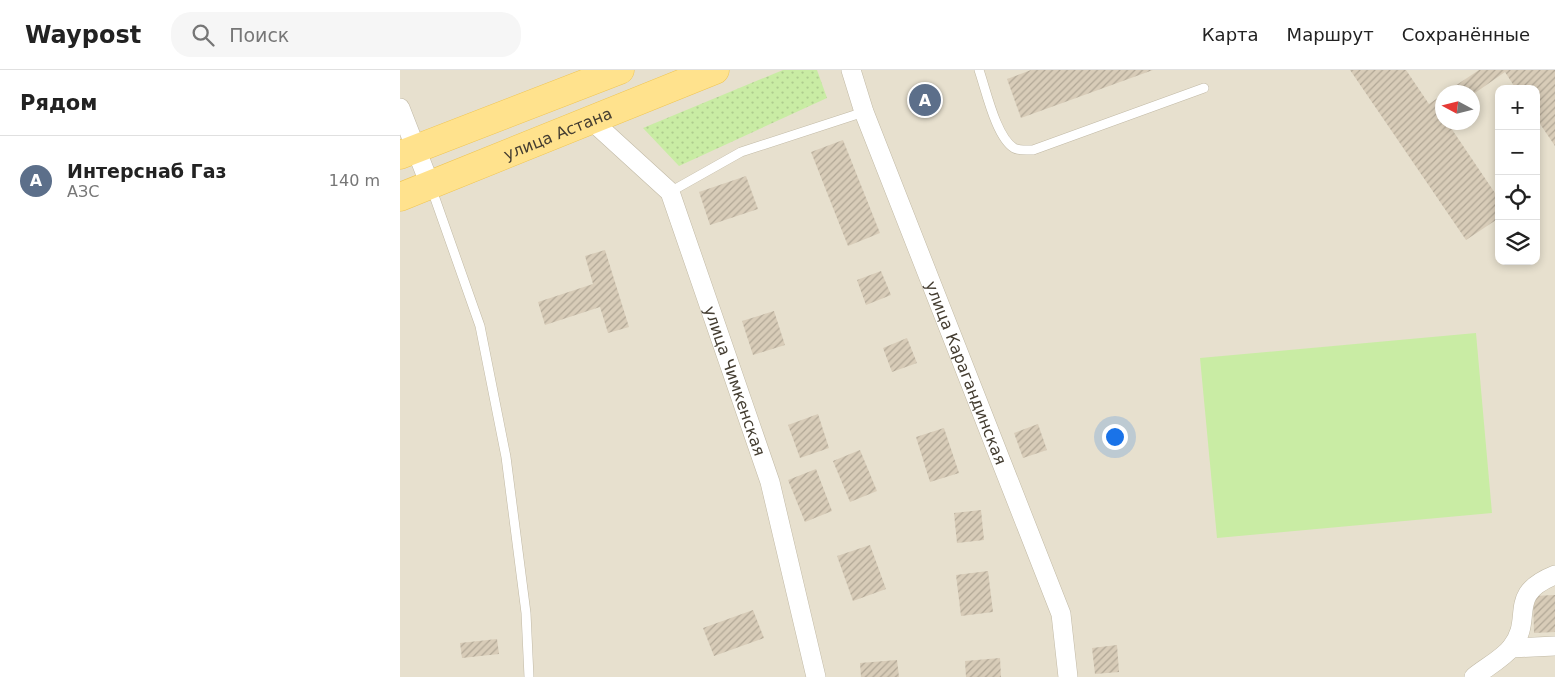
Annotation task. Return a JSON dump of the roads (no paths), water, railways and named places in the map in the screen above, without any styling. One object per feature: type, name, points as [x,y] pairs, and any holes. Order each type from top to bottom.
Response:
[{"type":"main road","points":[[408,152],[620,70]]},
{"type":"main road","name":"улица Астана","points":[[400,197],[715,70]]},
{"type":"street","name":"улица Карагандинская","points":[[851,70],[864,112],[1061,614],[1068,677]]},
{"type":"street","points":[[400,108],[408,152],[430,185]]},
{"type":"street","name":"улица Чимкенская","points":[[590,120],[670,192],[770,482],[816,677]]},
{"type":"street","points":[[1474,677],[1511,648],[1518,634],[1524,600],[1532,586],[1555,575]]},
{"type":"street","points":[[1511,648],[1555,646]]},
{"type":"lane","points":[[979,70],[1002,134],[1014,148],[1021,151],[1033,150],[1204,88]]},
{"type":"lane","points":[[670,192],[741,152],[864,112]]},
{"type":"lane","points":[[430,185],[480,326],[506,457],[526,613],[529,677]]},
{"type":"place","name":"Интерснаб Газ","points":[[925,100]]}]
